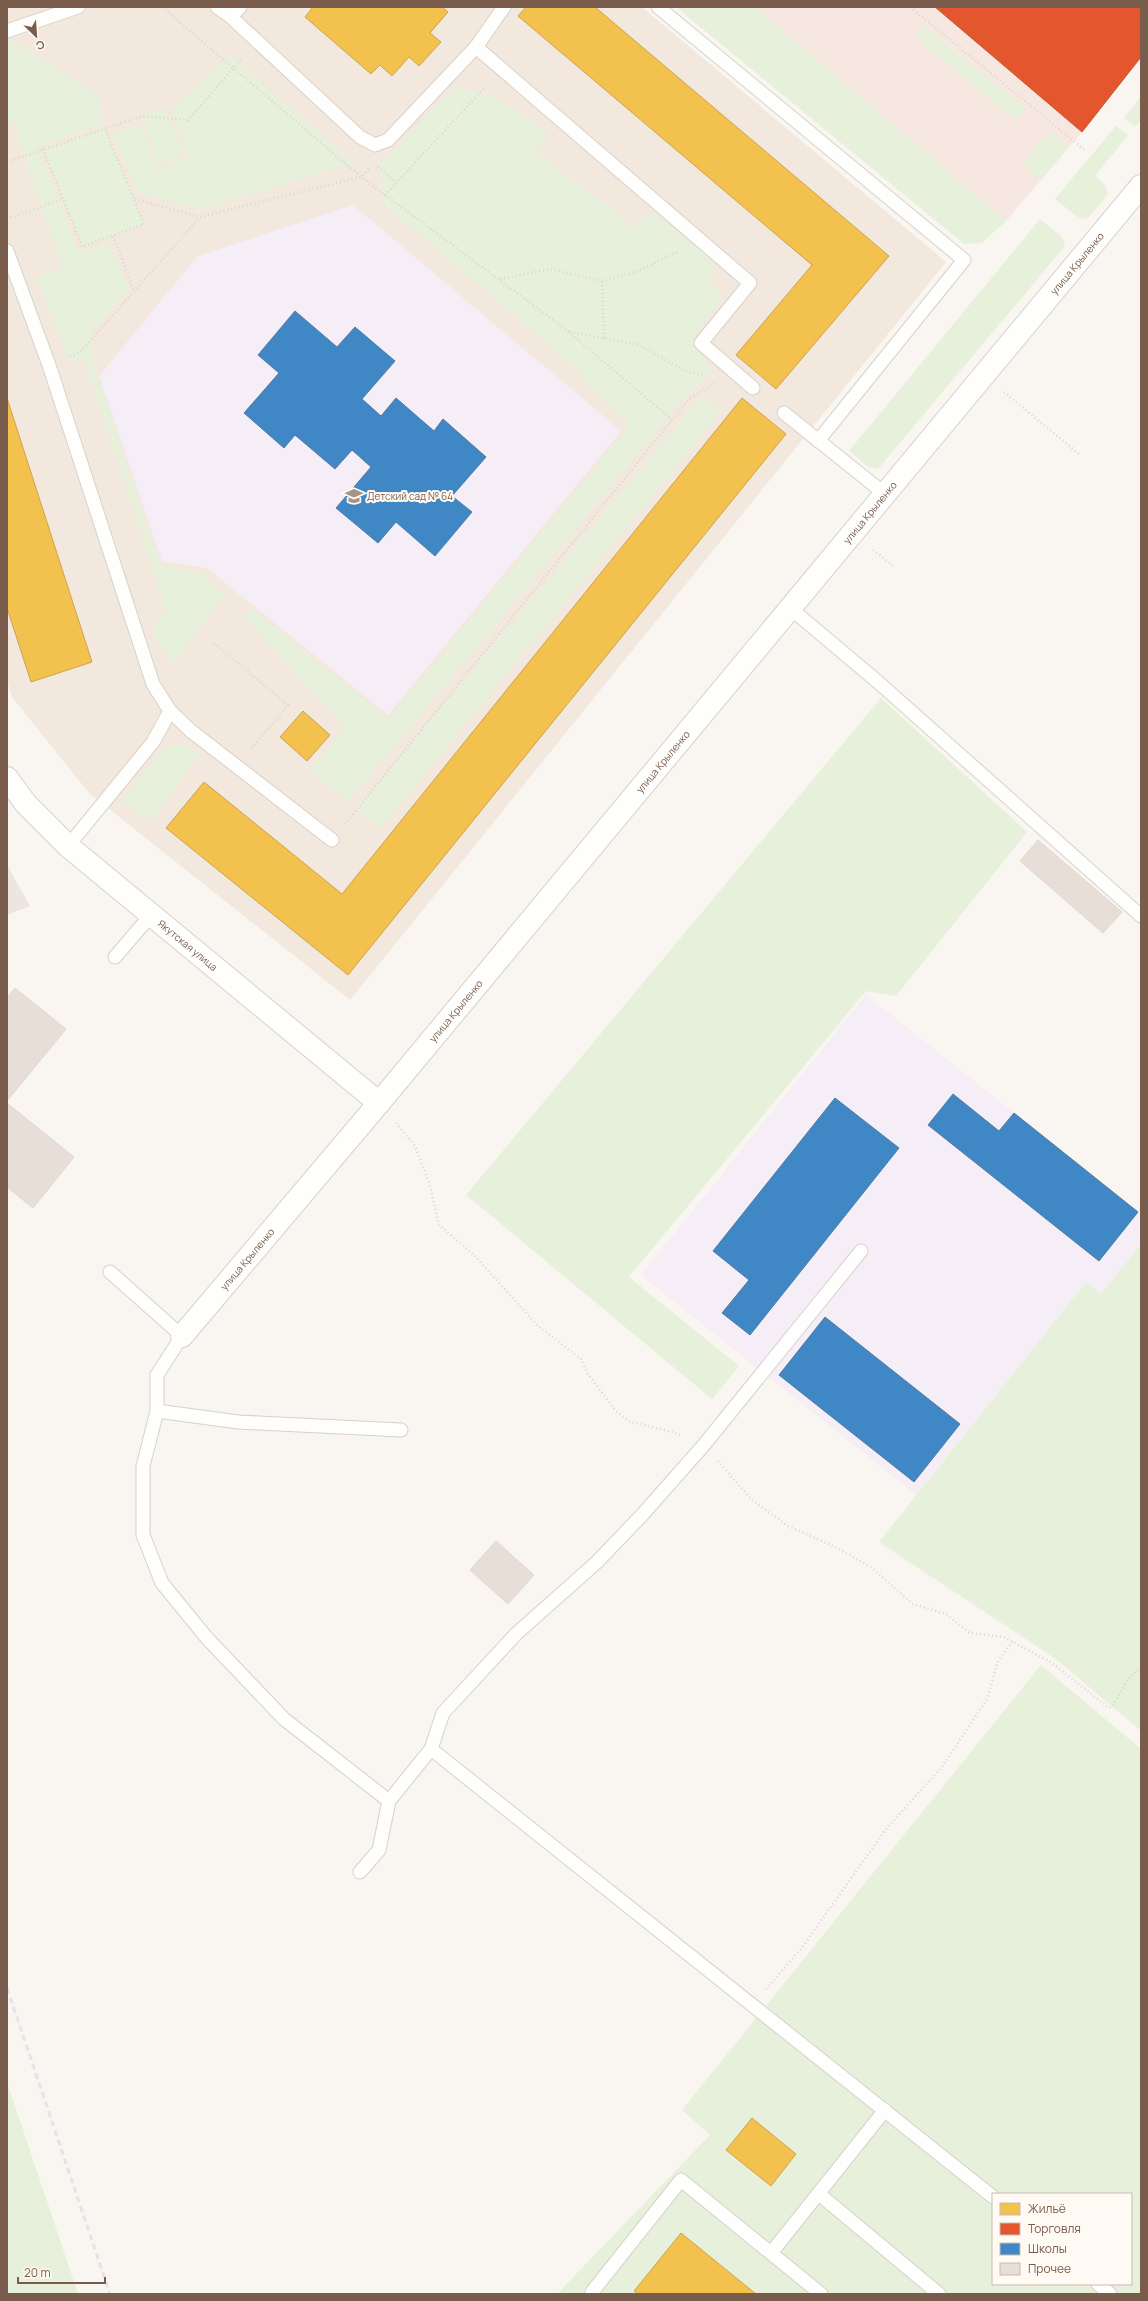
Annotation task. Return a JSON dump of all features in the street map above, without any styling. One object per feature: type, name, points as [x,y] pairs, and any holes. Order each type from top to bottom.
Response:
[{"type":"street","name":"улица Крыленко","points":[[182,1336],[379,1103],[1141,186]]},
{"type":"street","name":"Якутская улица","points":[[7,778],[26,804],[68,846],[379,1103]]},
{"type":"lane","points":[[7,31],[78,7]]},
{"type":"lane","points":[[217,7],[235,12],[360,137],[375,145],[388,140],[476,47],[504,7]]},
{"type":"lane","points":[[658,7],[964,260],[818,441]]},
{"type":"lane","points":[[476,47],[750,283],[701,343],[753,388]]},
{"type":"lane","points":[[7,251],[49,364],[153,684],[170,711],[191,731],[332,840]]},
{"type":"lane","points":[[784,413],[884,494]]},
{"type":"lane","points":[[790,608],[878,682],[1141,916]]},
{"type":"lane","points":[[68,846],[153,742],[170,711]]},
{"type":"lane","points":[[115,957],[151,915]]},
{"type":"lane","points":[[360,1872],[379,1850],[389,1801],[431,1749],[443,1713],[516,1634],[597,1562],[642,1515],[703,1446],[861,1251]]},
{"type":"lane","points":[[110,1272],[182,1336],[157,1375],[157,1411],[143,1466],[143,1535],[162,1583],[206,1637],[284,1719],[389,1801]]},
{"type":"lane","points":[[157,1411],[238,1422],[401,1430]]},
{"type":"lane","points":[[431,1749],[992,2196]]},
{"type":"lane","points":[[771,2253],[885,2110]]},
{"type":"lane","points":[[594,2294],[592,2292],[681,2180],[821,2294]]},
{"type":"lane","points":[[818,2194],[939,2294]]},
{"type":"lane","points":[[1099,2285],[1110,2294]]},
{"type":"path","points":[[162,7],[361,177],[500,279],[569,332],[672,420]]},
{"type":"path","points":[[910,7],[1086,151]]},
{"type":"path","points":[[7,162],[142,116],[188,120],[239,62]]},
{"type":"path","points":[[385,196],[502,69]]},
{"type":"path","points":[[44,149],[82,247],[144,224],[105,129]]},
{"type":"path","points":[[135,199],[200,217],[361,177],[373,163],[396,183]]},
{"type":"path","points":[[7,219],[63,199]]},
{"type":"path","points":[[49,364],[80,352],[200,217]]},
{"type":"path","points":[[113,236],[134,291]]},
{"type":"path","points":[[500,279],[550,269],[602,281],[639,271],[682,250],[696,237]]},
{"type":"path","points":[[602,281],[604,338]]},
{"type":"path","points":[[569,332],[639,345],[685,371],[710,376]]},
{"type":"path","points":[[984,375],[1079,454]]},
{"type":"path","points":[[332,840],[689,399],[719,380]]},
{"type":"path","points":[[214,643],[288,705],[236,766]]},
{"type":"path","points":[[379,1103],[415,1146],[429,1182],[439,1225],[474,1255],[538,1326],[581,1359],[588,1374],[606,1398],[628,1421],[673,1432],[703,1446],[752,1500],[788,1526],[835,1547],[871,1567],[912,1604],[946,1614],[970,1633],[1004,1637],[1052,1663],[1109,1708],[1112,1707],[1128,1679],[1141,1668]]},
{"type":"path","points":[[752,2004],[801,1949],[886,1829],[942,1767],[987,1699],[998,1661],[1013,1641]]},
{"type":"shaded area","points":[[7,7],[642,7],[946,262],[350,1000],[89,793],[12,697],[7,681]]},
{"type":"shaded area","points":[[755,7],[1141,7],[1141,57],[1082,132],[1006,221]]},
{"type":"shaded area","name":"Детский сад № 64","points":[[353,205],[621,431],[388,715],[207,568],[162,561],[99,376],[198,256]]},
{"type":"shaded area","points":[[7,865],[30,906],[7,915]]},
{"type":"shaded area","points":[[866,995],[1138,1212],[1141,1208],[1141,1244],[1101,1294],[1086,1282],[916,1495],[641,1275]]},
{"type":"green space","points":[[676,7],[755,7],[1006,221],[982,243],[964,244]]},
{"type":"green space","points":[[924,26],[1025,108],[1015,120],[915,37]]},
{"type":"green space","points":[[12,40],[98,96],[104,123],[37,146],[79,253],[109,243],[128,289],[91,333],[95,367],[160,565],[203,573],[224,595],[175,662],[167,658],[152,629],[166,611],[84,359],[70,362],[36,278],[63,268],[21,148],[14,122],[7,124],[7,42]]},
{"type":"green space","points":[[230,55],[354,163],[201,210],[139,193],[113,133],[141,124],[158,168],[188,157],[171,110]]},
{"type":"green space","points":[[456,86],[496,98],[549,132],[535,151],[635,228],[651,212],[716,262],[708,279],[722,297],[692,338],[713,374],[690,390],[348,802],[309,771],[345,728],[244,617],[252,609],[388,719],[630,425],[582,379],[586,377],[383,203],[385,195],[378,166]]},
{"type":"green space","points":[[1141,96],[1141,120],[1135,127],[1124,118]]},
{"type":"green space","points":[[165,107],[183,154],[159,163],[142,116]]},
{"type":"green space","points":[[1116,126],[1128,135],[1095,176],[1105,185],[1108,194],[1087,219],[1078,217],[1055,199]]},
{"type":"green space","points":[[105,129],[144,224],[82,247],[43,149]]},
{"type":"green space","points":[[1050,131],[1069,147],[1041,179],[1023,163]]},
{"type":"green space","points":[[1040,219],[1062,237],[1065,246],[878,469],[868,467],[849,451]]},
{"type":"green space","points":[[701,397],[721,412],[381,827],[357,809]]},
{"type":"green space","points":[[881,698],[1027,832],[896,996],[866,991],[629,1277],[739,1366],[712,1399],[466,1195]]},
{"type":"green space","points":[[182,744],[200,755],[150,821],[121,801],[166,745]]},
{"type":"green space","points":[[1141,1244],[1141,1731],[1056,1659],[879,1542],[1086,1282],[1101,1294]]},
{"type":"green space","points":[[1041,1665],[1141,1749],[1141,2294],[557,2294],[710,2135],[682,2110]]},
{"type":"green space","points":[[7,2082],[78,2294],[7,2294]]},
{"type":"building: Жильё","points":[[313,7],[442,7],[448,12],[430,33],[441,42],[419,66],[409,57],[392,76],[380,65],[371,74],[305,17]]},
{"type":"building: Жильё","points":[[526,7],[595,7],[889,256],[776,389],[736,355],[812,265],[518,16]]},
{"type":"building: Жильё","points":[[7,398],[92,662],[31,682],[7,608]]},
{"type":"building: Жильё","points":[[742,398],[786,434],[348,975],[166,828],[204,782],[342,894]]},
{"type":"building: Жильё","points":[[303,711],[330,735],[307,761],[280,737]]},
{"type":"building: Жильё","points":[[752,2118],[796,2154],[771,2186],[726,2150]]},
{"type":"building: Жильё","points":[[681,2233],[756,2294],[638,2294],[634,2291]]},
{"type":"building: Торговля","points":[[935,7],[1141,7],[1141,57],[1082,132]]},
{"type":"building: Школы","points":[[295,311],[337,347],[355,327],[395,361],[362,399],[381,416],[396,398],[434,431],[443,419],[486,457],[452,496],[472,512],[435,556],[396,522],[378,543],[336,508],[371,467],[352,450],[335,469],[295,435],[284,448],[244,413],[279,373],[258,355]]},
{"type":"building: Школы","points":[[953,1094],[999,1131],[1014,1113],[1138,1212],[1099,1261],[928,1125]]},
{"type":"building: Школы","points":[[835,1098],[899,1148],[750,1335],[722,1313],[749,1280],[713,1251]]},
{"type":"building: Школы","points":[[825,1317],[960,1424],[914,1482],[779,1375]]},
{"type":"building: Прочее","points":[[1038,840],[1122,912],[1103,933],[1020,861]]},
{"type":"building: Прочее","points":[[15,988],[66,1029],[7,1101],[7,998]]},
{"type":"building: Прочее","points":[[7,1103],[74,1157],[33,1208],[7,1187]]},
{"type":"building: Прочее","points":[[496,1541],[534,1575],[508,1604],[470,1570]]},
{"type":"railway","points":[[7,1988],[110,2294]]},
{"type":"place","name":"Детский сад № 64","points":[[354,496]]}]
